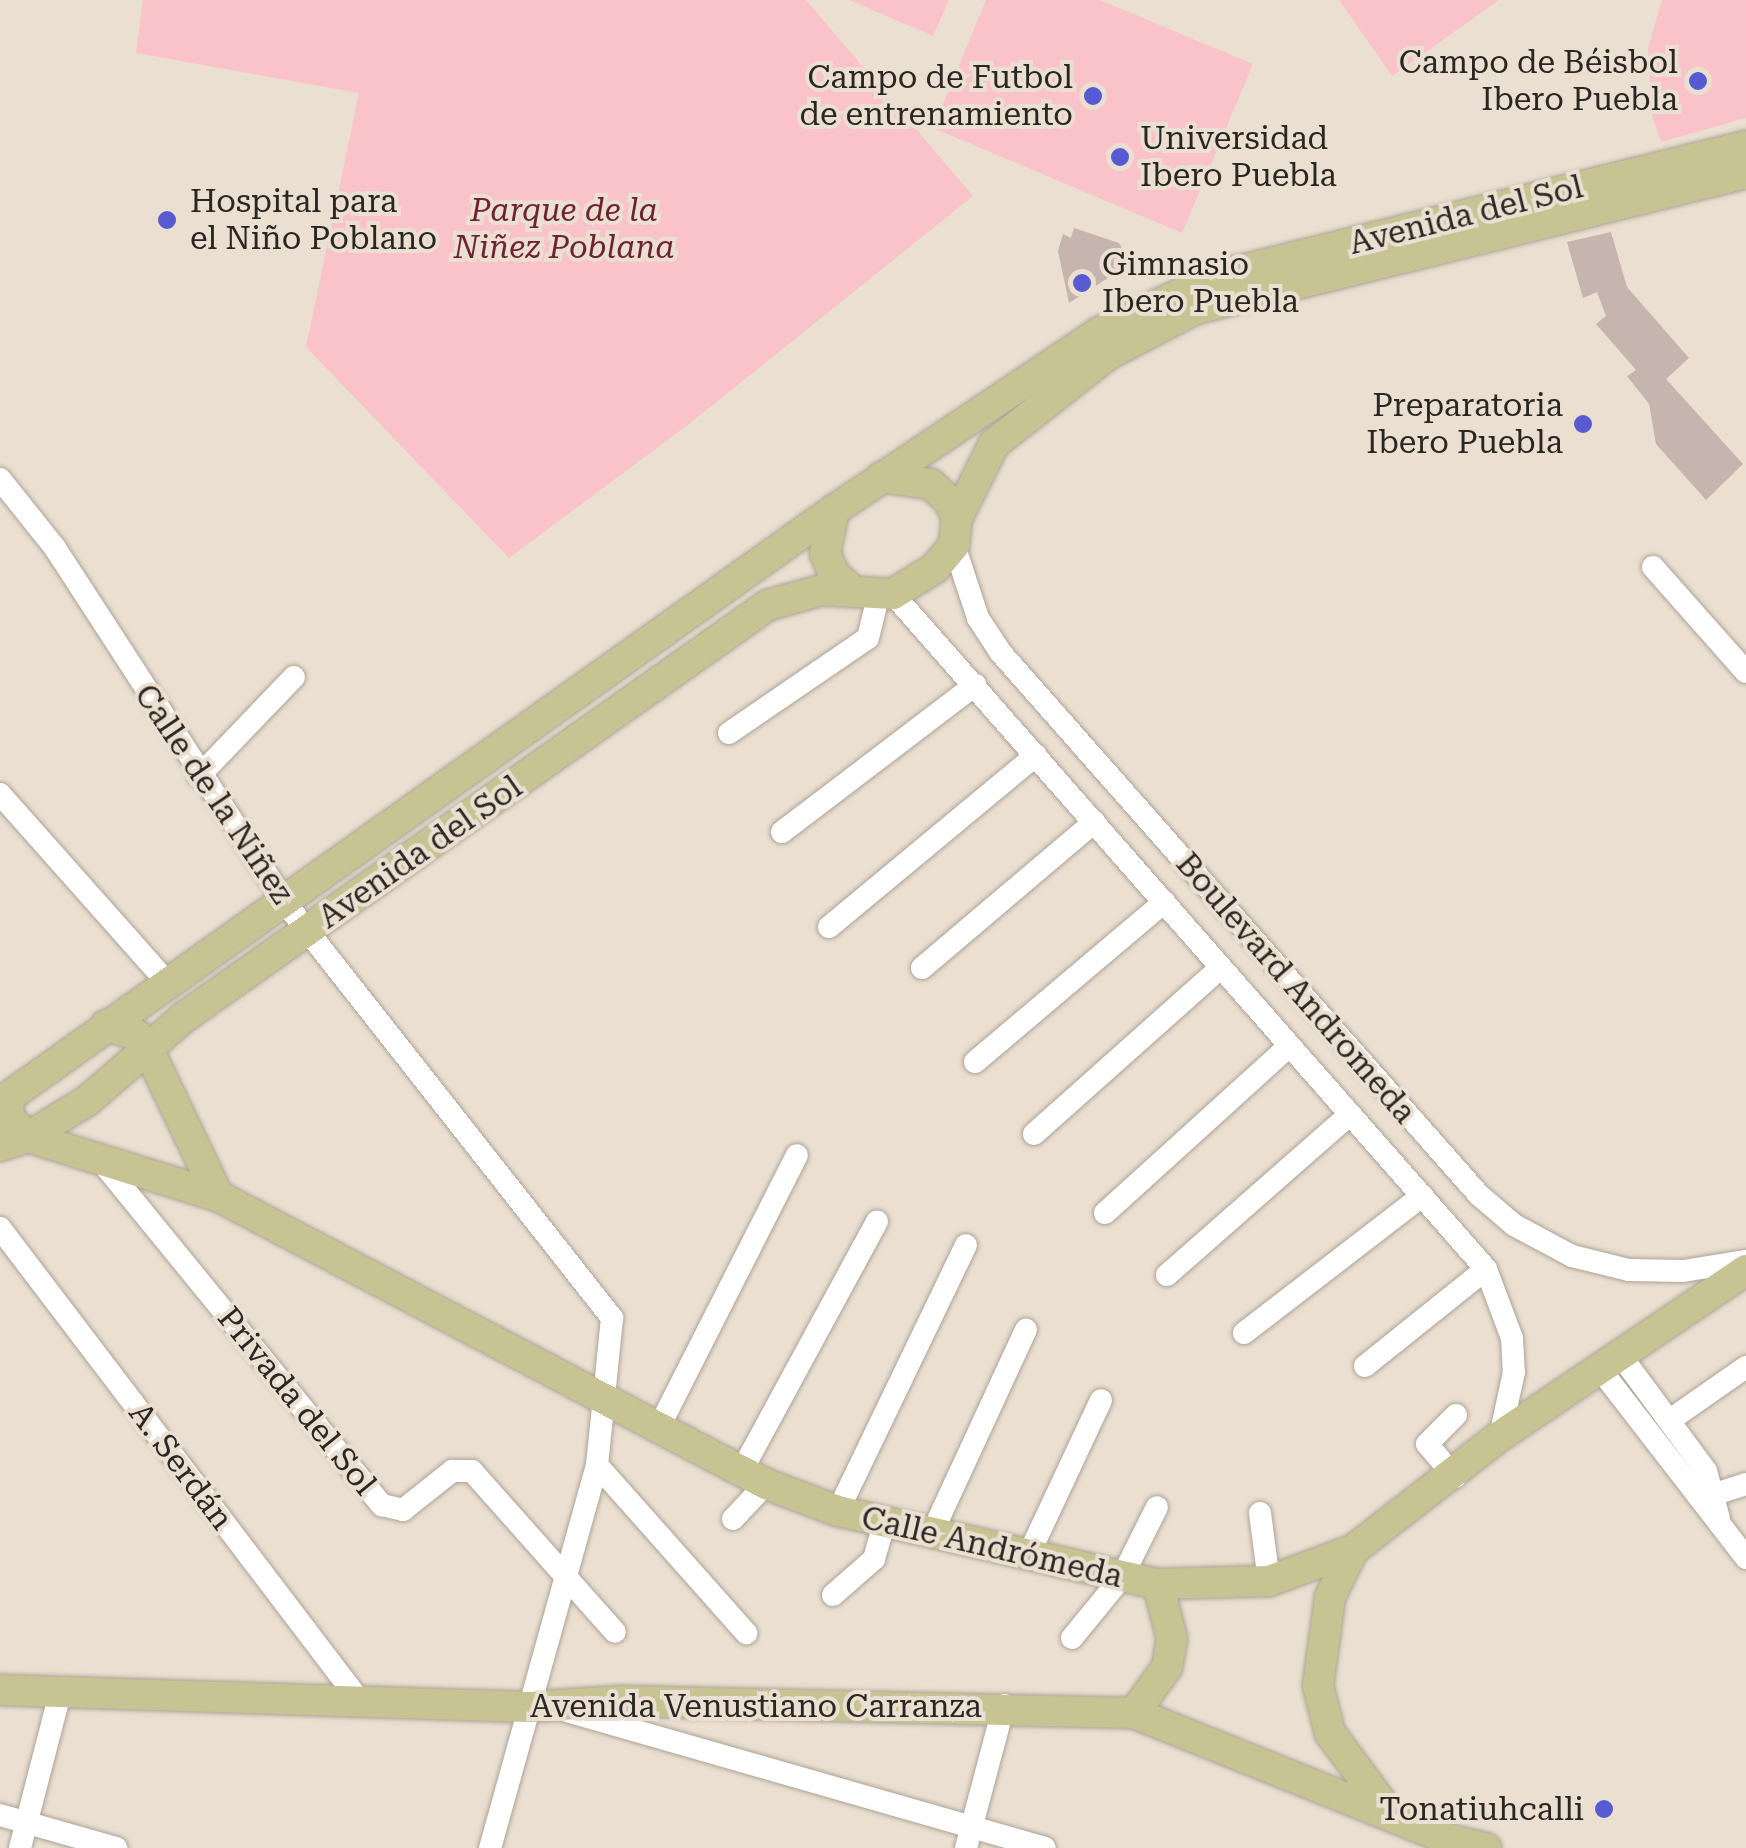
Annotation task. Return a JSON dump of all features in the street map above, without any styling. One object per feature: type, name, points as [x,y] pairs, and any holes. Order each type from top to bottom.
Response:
[{"type":"main road","name":"Avenida del Sol","points":[[882,478],[1100,332],[1172,292],[1218,276],[1746,146]]},
{"type":"main road","name":"Avenida del Sol","points":[[955,531],[994,444],[1107,355],[1195,310],[1746,173]]},
{"type":"main road","points":[[882,478],[932,484],[955,531],[935,568],[875,594],[834,574],[826,553],[834,510],[882,478]]},
{"type":"main road","name":"Avenida del Sol","points":[[4,1100],[106,1024],[287,905],[834,510]]},
{"type":"main road","name":"Avenida del Sol","points":[[14,1141],[86,1100],[148,1049],[308,932],[768,606],[797,593],[875,594]]},
{"type":"main road","points":[[106,1024],[124,1028],[148,1049],[218,1196]]},
{"type":"main road","points":[[4,1100],[14,1141]]},
{"type":"main road","name":"Calle Andrómeda","points":[[14,1141],[94,1153],[218,1196],[754,1478],[838,1511],[1158,1584],[1270,1581],[1353,1550],[1455,1476],[1500,1436],[1746,1270]]},
{"type":"main road","points":[[1353,1550],[1330,1597],[1318,1686],[1330,1733],[1391,1814]]},
{"type":"main road","points":[[1134,1713],[1153,1692],[1169,1652],[1169,1610],[1158,1584]]},
{"type":"main road","name":"Avenida Venustiano Carranza","points":[[0,1690],[61,1689],[362,1704],[1004,1705],[1134,1713],[1391,1814],[1445,1844],[1486,1848]]},
{"type":"street","name":"Calle de la Niñez","points":[[0,479],[56,548],[199,776],[287,905],[604,1304],[612,1335],[596,1465],[566,1575],[540,1707],[490,1848]]},
{"type":"street","name":"Boulevard Andromeda","points":[[955,531],[978,618],[1001,653],[1480,1196],[1514,1225],[1572,1256],[1629,1270],[1683,1271],[1746,1261]]},
{"type":"street","points":[[1654,567],[1746,672]]},
{"type":"street","name":"Boulevard Andromeda","points":[[875,594],[975,686],[1219,969],[1486,1269],[1512,1338],[1514,1372],[1500,1436]]},
{"type":"street","points":[[729,733],[868,638],[875,594]]},
{"type":"street","points":[[199,776],[294,677]]},
{"type":"street","points":[[782,832],[975,686]]},
{"type":"street","points":[[829,927],[1036,755]]},
{"type":"street","points":[[0,794],[168,983]]},
{"type":"street","points":[[922,968],[1094,822]]},
{"type":"street","points":[[975,1062],[1164,902]]},
{"type":"street","points":[[1034,1134],[1219,969]]},
{"type":"street","points":[[1106,1214],[1288,1047]]},
{"type":"street","points":[[1166,1275],[1348,1116]]},
{"type":"street","name":"Privada del Sol","points":[[94,1153],[382,1505],[403,1510],[452,1471],[472,1471],[566,1575]]},
{"type":"street","points":[[658,1428],[797,1155]]},
{"type":"street","points":[[1244,1333],[1422,1196]]},
{"type":"street","points":[[733,1519],[877,1222]]},
{"type":"street","name":"A. Serdán","points":[[0,1228],[362,1704]]},
{"type":"street","points":[[838,1511],[966,1244]]},
{"type":"street","points":[[1366,1366],[1486,1269]]},
{"type":"street","points":[[932,1533],[1026,1330]]},
{"type":"street","points":[[1611,1362],[1670,1420],[1718,1519],[1746,1558]]},
{"type":"street","points":[[1611,1362],[1707,1496]]},
{"type":"street","points":[[1670,1420],[1746,1366]]},
{"type":"street","points":[[1028,1556],[1100,1400]]},
{"type":"street","points":[[1455,1476],[1426,1444],[1456,1415]]},
{"type":"street","points":[[596,1465],[746,1633]]},
{"type":"street","points":[[1707,1496],[1746,1484]]},
{"type":"street","points":[[1072,1638],[1122,1577],[1157,1507]]},
{"type":"street","points":[[1260,1513],[1270,1581]]},
{"type":"street","points":[[833,1595],[874,1559],[884,1523]]},
{"type":"street","points":[[566,1575],[615,1632]]},
{"type":"street","points":[[20,1848],[61,1689]]},
{"type":"street","points":[[969,1838],[1004,1705]]},
{"type":"street","points":[[540,1707],[969,1838],[1045,1848]]},
{"type":"street","points":[[0,1815],[116,1848]]},
{"type":"green space","name":"Parque de la Niñez Poblana","points":[[143,0],[806,0],[973,196],[689,424],[509,558],[306,347],[359,93],[136,53]]},
{"type":"green space","points":[[849,0],[949,0],[933,36]]},
{"type":"green space","name":"Campo de Futbol de entrenamiento","points":[[986,0],[1100,0],[1253,64],[1182,233],[933,128]]},
{"type":"green space","points":[[1339,0],[1499,0],[1392,76]]},
{"type":"green space","name":"Campo de Béisbol Ibero Puebla","points":[[1662,0],[1746,0],[1746,118],[1661,142],[1652,115],[1648,48]]},
{"type":"building","name":"Gimnasio Ibero Puebla","points":[[1074,228],[1119,243],[1130,264],[1069,303],[1058,251],[1063,234],[1071,238]]},
{"type":"building","points":[[1611,232],[1627,287],[1689,358],[1666,379],[1743,464],[1706,500],[1656,444],[1649,404],[1627,376],[1636,370],[1596,324],[1606,316],[1597,292],[1583,298],[1567,242]]},
{"type":"place","name":"Campo de Béisbol Ibero Puebla","points":[[1698,81]]},
{"type":"place","name":"Campo de Futbol de entrenamiento","points":[[1093,96]]},
{"type":"place","name":"Universidad Ibero Puebla","points":[[1120,157]]},
{"type":"place","name":"Hospital para el Niño Poblano","points":[[167,220]]},
{"type":"place","name":"Gimnasio Ibero Puebla","points":[[1082,283]]},
{"type":"place","name":"Preparatoria Ibero Puebla","points":[[1583,424]]},
{"type":"place","name":"Tonatiuhcalli","points":[[1604,1809]]}]
